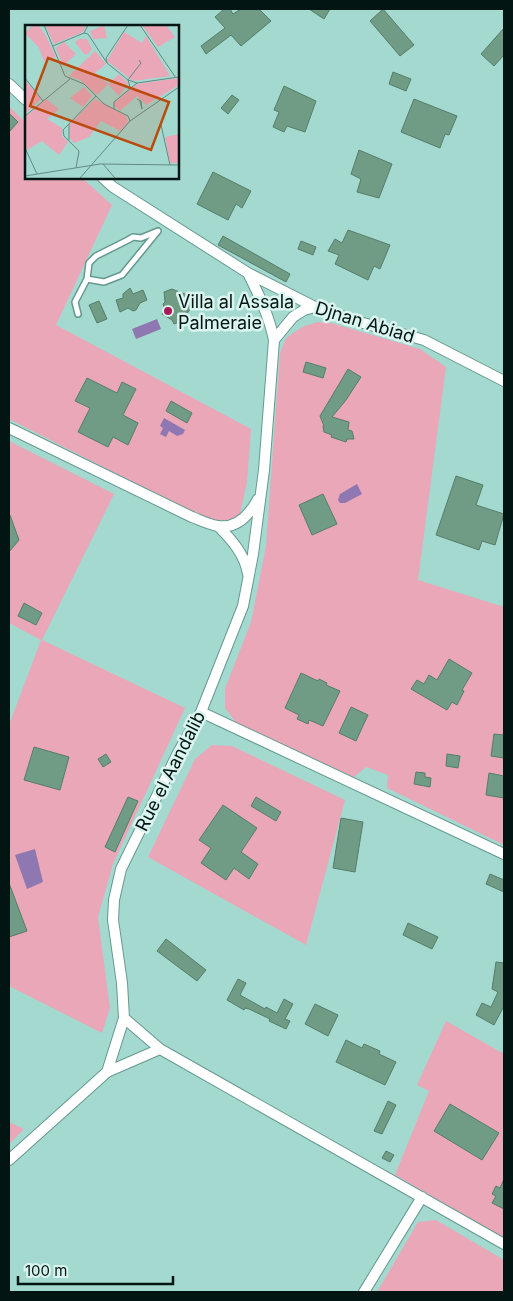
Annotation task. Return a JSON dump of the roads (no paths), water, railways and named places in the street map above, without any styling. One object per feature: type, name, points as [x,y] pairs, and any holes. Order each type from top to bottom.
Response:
[{"type":"street","points":[[9,84],[25,99]]},
{"type":"street","name":"Djnan Abiad","points":[[104,179],[112,187],[248,273],[315,307],[356,321],[424,340],[504,381]]},
{"type":"street","name":"Rue el Aandalib","points":[[107,1072],[124,1018],[122,983],[113,920],[114,900],[121,869],[200,712],[240,614],[249,580],[261,494],[274,340],[271,325],[260,296],[248,273]]},
{"type":"street","points":[[274,340],[292,317],[304,310],[315,307]]},
{"type":"street","points":[[9,428],[192,517],[219,527],[241,554],[247,566],[249,580]]},
{"type":"street","points":[[219,527],[241,521],[249,515],[261,494]]},
{"type":"street","points":[[200,712],[504,854]]},
{"type":"street","points":[[124,1018],[160,1049],[504,1244]]},
{"type":"street","points":[[9,1160],[107,1072],[160,1049]]},
{"type":"street","points":[[364,1292],[422,1197]]},
{"type":"lane","points":[[87,279],[104,282],[122,275],[158,231],[163,220]]},
{"type":"lane","points":[[78,314],[75,302],[78,293],[87,279],[89,263],[96,256],[133,237],[141,238],[158,231]]},
{"type":"place","name":"Villa al Assala Palmeraie","points":[[168,311]]}]
